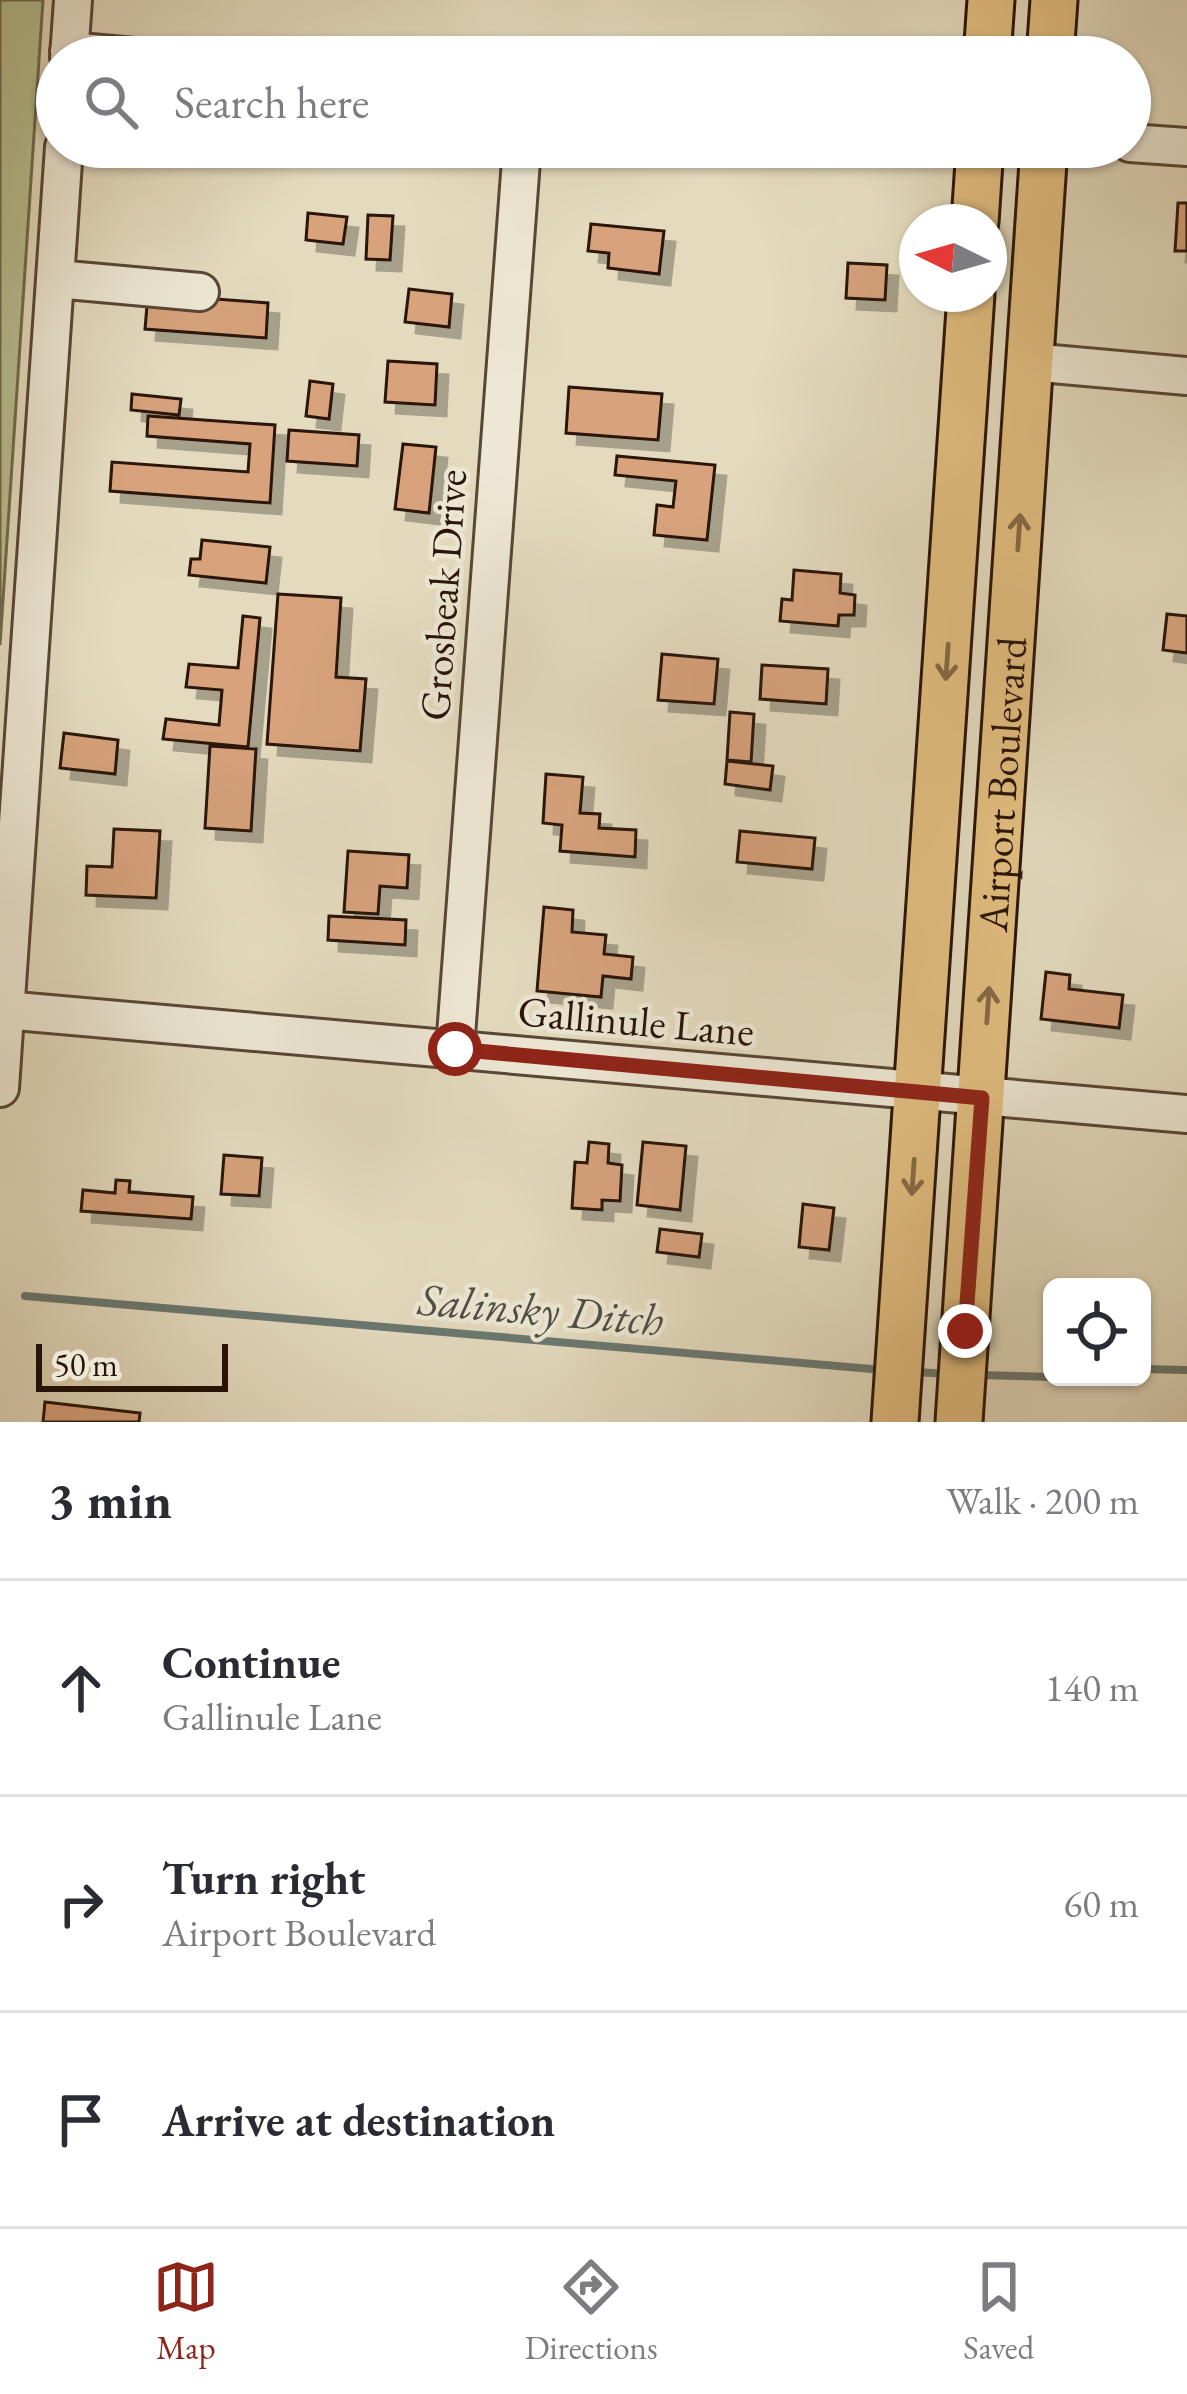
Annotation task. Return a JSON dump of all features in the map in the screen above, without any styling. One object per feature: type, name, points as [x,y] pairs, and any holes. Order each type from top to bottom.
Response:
[{"type":"main road","points":[[988,36],[991,0]]},
{"type":"main road","points":[[1051,36],[1054,0]]},
{"type":"main road","points":[[976,204],[979,168]]},
{"type":"main road","name":"Airport Boulevard","points":[[959,1420],[1043,168]]},
{"type":"main road","name":"Airport Boulevard","points":[[895,1421],[969,312]]},
{"type":"main road","points":[[950,604],[1014,608]]},
{"type":"street","points":[[71,36],[74,0]]},
{"type":"street","points":[[1151,144],[1187,147]]},
{"type":"street","points":[[0,1088],[63,168]]},
{"type":"street","name":"Grosbeak Drive","points":[[455,1049],[520,168]]},
{"type":"street","points":[[56,279],[200,292]]},
{"type":"street","points":[[1030,362],[1187,376]]},
{"type":"street","name":"Gallinule Lane","points":[[4,1010],[1187,1114]]},
{"type":"green space","points":[[0,0],[43,0],[41,36],[36,36],[36,105],[0,645]]},
{"type":"building","points":[[1178,203],[1187,203],[1187,251],[1175,251]]},
{"type":"building","points":[[308,213],[347,217],[343,244],[306,240]]},
{"type":"building","points":[[368,215],[393,216],[390,260],[366,259]]},
{"type":"building","points":[[591,224],[664,231],[659,274],[608,268],[609,253],[588,251]]},
{"type":"building","points":[[848,263],[887,265],[885,300],[846,298]]},
{"type":"building","points":[[409,289],[452,294],[449,327],[405,322]]},
{"type":"building","points":[[148,294],[268,303],[266,338],[145,329]]},
{"type":"building","points":[[388,361],[437,364],[435,405],[385,402]]},
{"type":"building","points":[[310,381],[333,384],[329,419],[306,416]]},
{"type":"building","points":[[569,387],[662,394],[658,440],[566,433]]},
{"type":"building","points":[[132,394],[181,399],[179,415],[131,410]]},
{"type":"building","points":[[148,416],[275,425],[270,503],[110,491],[112,462],[248,472],[250,444],[147,436]]},
{"type":"building","points":[[289,430],[359,435],[357,466],[287,461]]},
{"type":"building","points":[[403,444],[436,447],[429,513],[395,509]]},
{"type":"building","points":[[617,456],[715,465],[707,540],[654,535],[657,505],[673,507],[676,481],[615,475]]},
{"type":"building","points":[[202,540],[270,547],[266,583],[189,575],[191,559],[200,559]]},
{"type":"building","points":[[794,570],[841,574],[840,593],[855,595],[854,615],[839,615],[838,626],[780,621],[782,599],[792,600]]},
{"type":"building","points":[[278,594],[341,598],[336,677],[366,679],[360,751],[267,744]]},
{"type":"building","points":[[1167,614],[1187,616],[1187,653],[1163,650]]},
{"type":"building","points":[[243,616],[260,618],[248,747],[163,739],[166,719],[219,725],[222,690],[186,687],[189,664],[238,668]]},
{"type":"building","points":[[662,654],[718,659],[714,704],[658,700]]},
{"type":"building","points":[[762,665],[828,669],[826,704],[760,699]]},
{"type":"building","points":[[730,712],[754,714],[751,762],[727,760]]},
{"type":"building","points":[[64,733],[118,740],[115,774],[60,768]]},
{"type":"building","points":[[210,746],[256,749],[251,831],[205,828]]},
{"type":"building","points":[[727,761],[773,766],[770,790],[725,784]]},
{"type":"building","points":[[546,774],[583,777],[580,813],[600,814],[599,828],[636,830],[635,857],[560,851],[562,825],[543,823]]},
{"type":"building","points":[[114,829],[160,831],[156,898],[86,895],[87,866],[112,867]]},
{"type":"building","points":[[740,831],[815,838],[812,869],[737,862]]},
{"type":"building","points":[[348,851],[409,855],[407,888],[380,886],[378,914],[344,912]]},
{"type":"building","points":[[544,907],[573,910],[572,932],[606,935],[604,954],[633,957],[631,979],[603,976],[601,997],[537,991]]},
{"type":"building","points":[[329,916],[406,920],[405,945],[328,940]]},
{"type":"building","points":[[1046,972],[1070,975],[1069,989],[1123,995],[1119,1028],[1041,1019]]},
{"type":"building","points":[[589,1142],[609,1144],[608,1163],[622,1165],[620,1201],[602,1200],[602,1210],[572,1208],[575,1162],[587,1163]]},
{"type":"building","points":[[643,1142],[686,1146],[680,1210],[637,1205]]},
{"type":"building","points":[[224,1155],[262,1158],[259,1196],[221,1194]]},
{"type":"building","points":[[116,1180],[130,1181],[129,1192],[193,1197],[191,1219],[81,1211],[83,1190],[115,1193]]},
{"type":"building","points":[[803,1204],[834,1208],[829,1250],[799,1247]]},
{"type":"building","points":[[660,1229],[702,1234],[699,1257],[657,1252]]},
{"type":"building","points":[[45,1402],[140,1413],[139,1422],[43,1422]]},
{"type":"waterway","name":"Salinsky Ditch","points":[[25,1296],[883,1370]]},
{"type":"waterway","name":"Salinsky Ditch","points":[[1151,1369],[1187,1370]]},
{"type":"waterway","name":"Salinsky Ditch","points":[[916,1372],[949,1374]]},
{"type":"waterway","name":"Salinsky Ditch","points":[[976,1375],[1043,1377]]},
{"type":"route","points":[[455,1049],[982,1098],[965,1331]]}]
